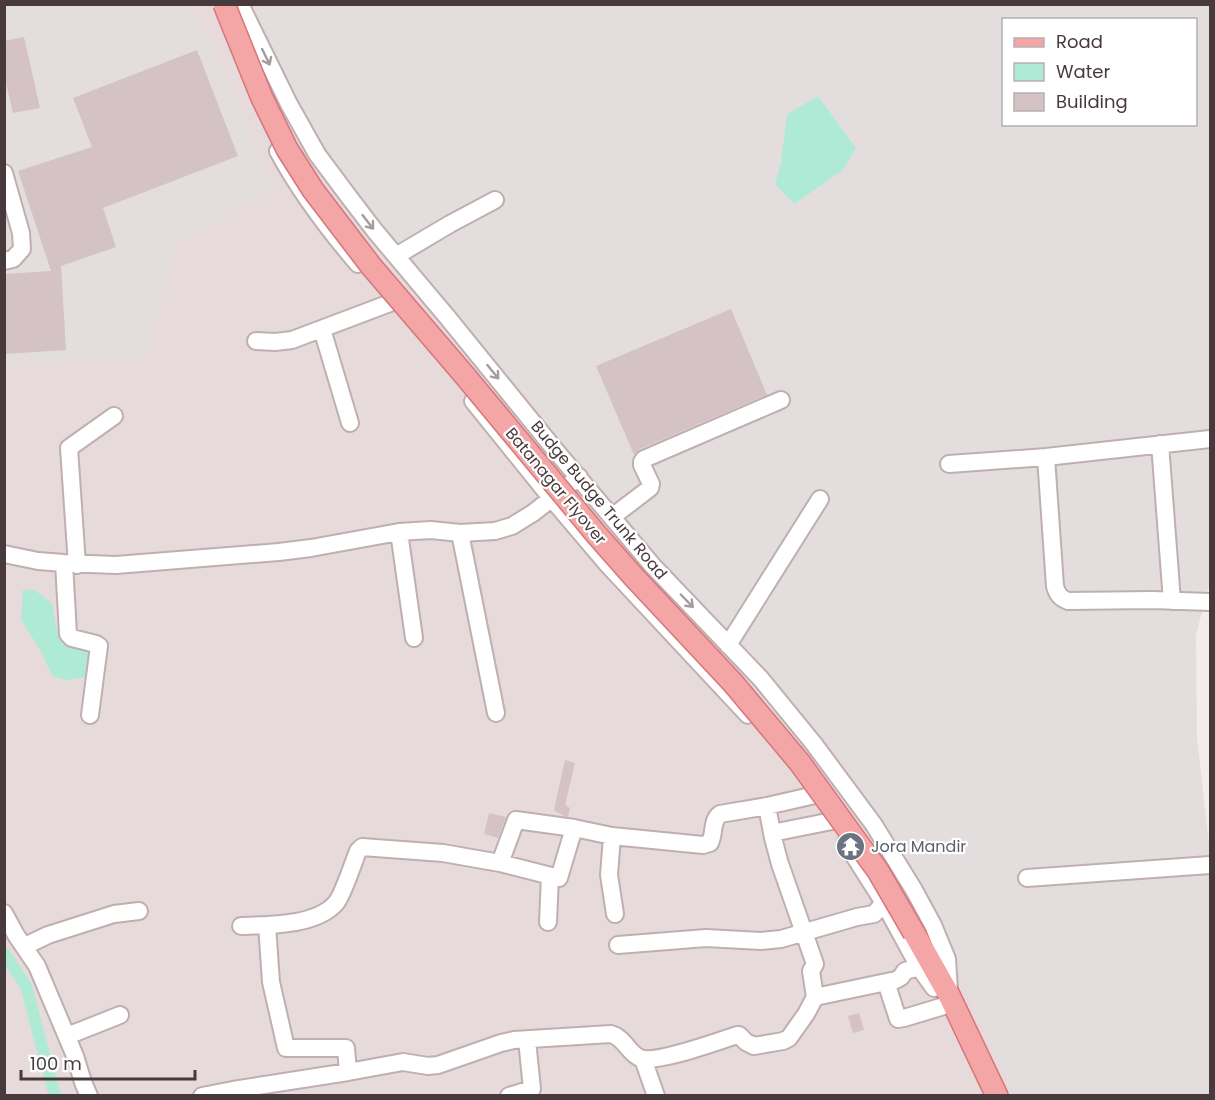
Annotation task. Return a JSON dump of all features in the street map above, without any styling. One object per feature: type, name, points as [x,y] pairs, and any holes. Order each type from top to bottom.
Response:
[{"type":"main road","name":"Batanagar Flyover","points":[[224,4],[262,98],[287,149],[319,198],[371,266],[596,534],[733,683],[800,763],[878,871],[918,940],[942,996]]},
{"type":"main road","points":[[942,996],[988,1095]]},
{"type":"main road","points":[[942,996],[998,1095]]},
{"type":"street","name":"Budge Budge Trunk Road","points":[[214,4],[267,132],[292,178],[329,230],[608,566],[789,762],[815,795],[884,903],[919,967],[942,996]]},
{"type":"street","name":"Budge Budge Trunk Road","points":[[240,4],[289,104],[317,154],[346,193],[653,566],[761,679],[814,744],[863,811],[914,890],[942,946],[947,959],[942,996]]},
{"type":"street","points":[[4,173],[21,233],[22,249],[13,259],[4,261]]},
{"type":"street","points":[[396,256],[495,200]]},
{"type":"street","points":[[256,341],[292,340],[387,300]]},
{"type":"street","points":[[298,331],[387,300]]},
{"type":"street","points":[[322,329],[350,423]]},
{"type":"street","points":[[612,517],[650,488],[651,484],[642,465],[644,459],[781,400]]},
{"type":"street","points":[[90,715],[99,646],[72,638],[68,634],[69,448],[114,416]]},
{"type":"street","points":[[949,464],[1046,457],[1210,439]]},
{"type":"street","points":[[1160,444],[1172,601]]},
{"type":"street","points":[[1046,457],[1055,586],[1061,598],[1068,601],[1210,602]]},
{"type":"street","points":[[4,554],[38,561],[116,565],[279,552],[399,532],[495,531],[512,526],[533,513],[579,477]]},
{"type":"street","points":[[728,645],[820,499]]},
{"type":"street","points":[[399,532],[414,638]]},
{"type":"street","points":[[460,533],[496,713]]},
{"type":"street","points":[[500,863],[516,820],[612,836],[707,845],[712,840],[714,822],[720,814],[815,795]]},
{"type":"street","points":[[202,1095],[403,1062],[433,1066],[492,1045],[514,1040],[611,1034],[622,1040],[636,1056],[649,1060],[737,1035],[754,1046],[789,1038],[815,997],[811,974],[814,962],[780,864],[767,806]]},
{"type":"street","points":[[772,833],[832,821]]},
{"type":"street","points":[[241,926],[292,923],[312,918],[330,909],[338,902],[358,851],[362,847],[432,852],[500,863],[559,878],[574,828]]},
{"type":"street","points":[[612,836],[609,875],[615,914]]},
{"type":"street","points":[[1027,878],[1210,864]]},
{"type":"street","points":[[548,922],[550,876]]},
{"type":"street","points":[[618,945],[706,938],[782,939],[874,914],[884,903]]},
{"type":"street","points":[[25,946],[48,935],[114,914],[139,911]]},
{"type":"street","points":[[4,913],[37,966],[89,1095]]},
{"type":"street","points":[[267,925],[271,982],[286,1048],[346,1048],[348,1072]]},
{"type":"street","points":[[815,997],[899,979],[905,971],[919,967]]},
{"type":"street","points":[[886,982],[898,1019],[904,1018],[942,996]]},
{"type":"street","points":[[67,1036],[120,1015]]},
{"type":"street","points":[[509,1095],[532,1089],[527,1040]]},
{"type":"street","points":[[643,1059],[656,1095]]},
{"type":"shaded area","points":[[5,5],[1210,5],[1210,167],[1047,1095],[5,1096]]},
{"type":"shaded area","points":[[5,5],[193,5],[275,190],[178,240],[144,358],[5,365]]},
{"type":"shaded area","points":[[251,5],[1210,5],[1210,581],[1196,635],[1197,737],[1210,852],[1210,1095],[1015,1095],[923,893],[848,766],[687,586],[452,311],[323,147],[288,91]]},
{"type":"water","points":[[818,96],[856,148],[843,170],[794,204],[775,184],[781,163],[787,114]]},
{"type":"water","points":[[23,589],[36,591],[52,603],[57,630],[63,639],[89,650],[90,669],[85,677],[67,680],[52,676],[40,649],[21,620]]},
{"type":"building","points":[[24,37],[40,108],[13,113],[4,75],[4,41]]},
{"type":"building","points":[[197,50],[238,156],[103,208],[116,247],[61,266],[66,350],[4,354],[4,274],[51,271],[18,171],[92,147],[73,98]]},
{"type":"building","points":[[731,309],[767,395],[640,449],[634,455],[596,366]]},
{"type":"building","points":[[565,760],[575,763],[565,805],[570,808],[568,817],[554,810]]},
{"type":"building","points":[[489,813],[506,817],[498,838],[484,834]]},
{"type":"building","points":[[859,1013],[864,1030],[853,1033],[848,1016]]},
{"type":"waterway","points":[[4,953],[26,986],[55,1096]]},
{"type":"place","name":"Jora Mandir","points":[[850,846]]}]
